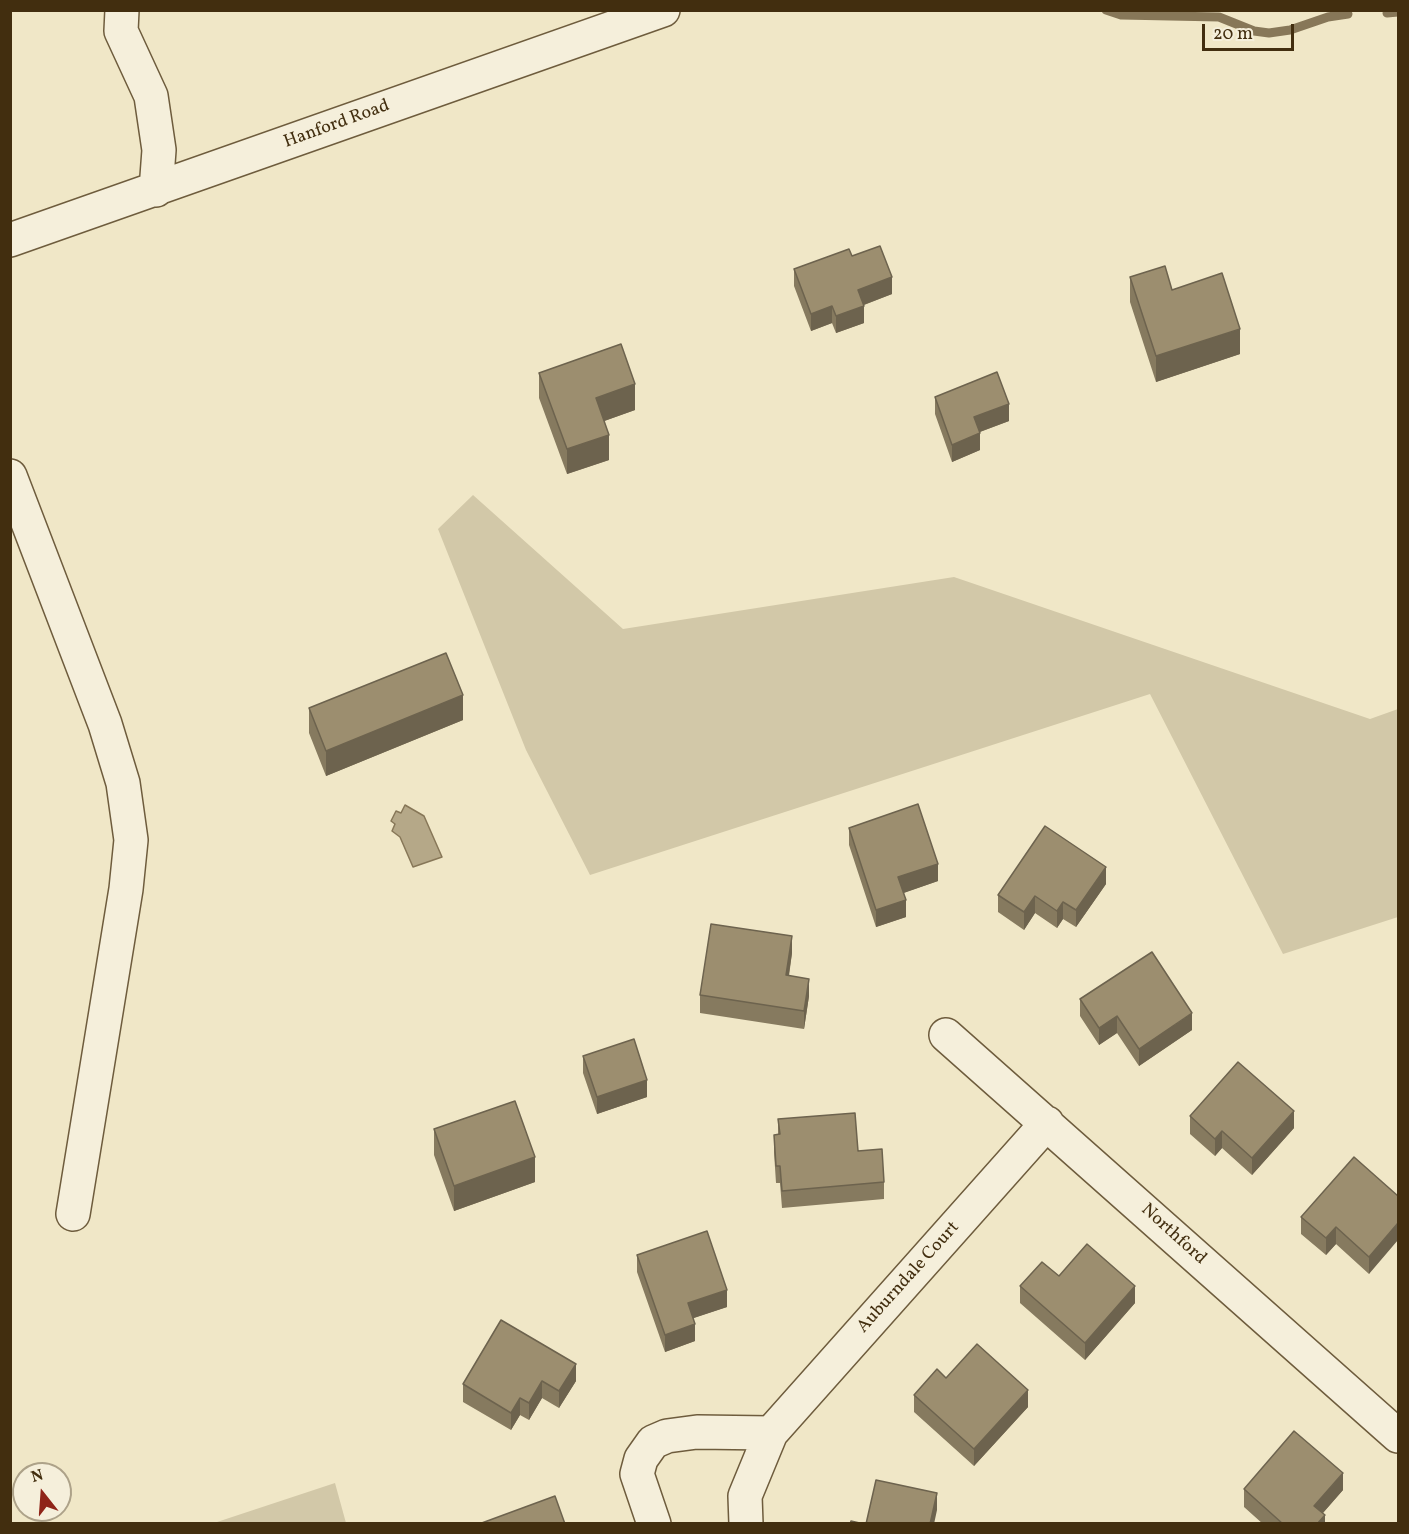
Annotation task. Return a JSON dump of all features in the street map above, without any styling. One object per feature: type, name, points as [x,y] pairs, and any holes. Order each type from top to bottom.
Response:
[{"type":"street","points":[[122,10],[121,31],[151,96],[159,150],[156,190]]},
{"type":"street","name":"Hanford Road","points":[[10,240],[663,10]]},
{"type":"street","points":[[10,476],[105,724],[123,783],[131,840],[126,889],[73,1214]]},
{"type":"street","name":"Northford","points":[[946,1035],[1398,1436]]},
{"type":"street","name":"Auburndale Court","points":[[746,1524],[745,1496],[771,1434],[1047,1124]]},
{"type":"street","points":[[654,1524],[637,1474],[641,1459],[653,1442],[668,1436],[698,1432],[771,1434]]},
{"type":"shaded area","points":[[473,495],[623,629],[954,577],[1370,719],[1398,709],[1398,917],[1283,954],[1150,694],[590,875],[526,750],[438,529]]},
{"type":"shaded area","points":[[405,805],[424,816],[442,857],[413,867],[400,837],[392,831],[395,824],[391,821],[396,811],[401,813]]},
{"type":"shaded area","points":[[335,1483],[346,1523],[214,1523]]},
{"type":"building","points":[[880,246],[892,277],[858,290],[864,306],[836,316],[832,306],[811,314],[794,269],[849,249],[852,256]]},
{"type":"building","points":[[1165,266],[1172,290],[1222,273],[1240,329],[1156,356],[1130,277]]},
{"type":"building","points":[[621,344],[635,384],[596,398],[609,435],[567,449],[539,373]]},
{"type":"building","points":[[997,372],[1009,404],[974,417],[980,433],[952,445],[935,397]]},
{"type":"building","points":[[446,653],[463,695],[326,751],[309,708]]},
{"type":"building","points":[[918,804],[938,864],[898,877],[906,900],[876,910],[849,828]]},
{"type":"building","points":[[1045,826],[1106,867],[1076,910],[1063,902],[1057,911],[1035,896],[1024,912],[998,895]]},
{"type":"building","points":[[711,924],[792,936],[786,975],[809,979],[804,1011],[700,995]]},
{"type":"building","points":[[1152,952],[1192,1013],[1139,1049],[1117,1016],[1099,1028],[1080,999]]},
{"type":"building","points":[[634,1039],[647,1080],[597,1097],[583,1056]]},
{"type":"building","points":[[1238,1062],[1294,1111],[1252,1158],[1222,1131],[1215,1139],[1190,1116]]},
{"type":"building","points":[[515,1101],[535,1157],[454,1186],[434,1129]]},
{"type":"building","points":[[855,1113],[858,1151],[882,1149],[884,1182],[782,1191],[780,1166],[776,1166],[774,1135],[780,1134],[778,1119]]},
{"type":"building","points":[[1354,1157],[1398,1196],[1398,1223],[1369,1257],[1336,1227],[1326,1238],[1301,1217]]},
{"type":"building","points":[[707,1231],[727,1290],[688,1303],[695,1324],[665,1335],[637,1255]]},
{"type":"building","points":[[1087,1244],[1135,1286],[1085,1343],[1020,1286],[1042,1262],[1059,1276]]},
{"type":"building","points":[[501,1320],[576,1364],[559,1391],[542,1381],[529,1403],[520,1398],[511,1413],[463,1384]]},
{"type":"building","points":[[977,1344],[1028,1390],[974,1449],[914,1395],[937,1369],[946,1378]]},
{"type":"building","points":[[1294,1431],[1343,1473],[1314,1506],[1325,1515],[1317,1524],[1283,1524],[1244,1489]]},
{"type":"building","points":[[876,1480],[937,1493],[930,1524],[866,1524]]},
{"type":"building","points":[[555,1496],[565,1524],[479,1524]]},
{"type":"waterway","points":[[1106,10],[1121,15],[1219,17],[1254,31],[1269,33],[1290,30],[1328,17],[1348,14]]},
{"type":"waterway","points":[[1387,13],[1398,12]]}]
